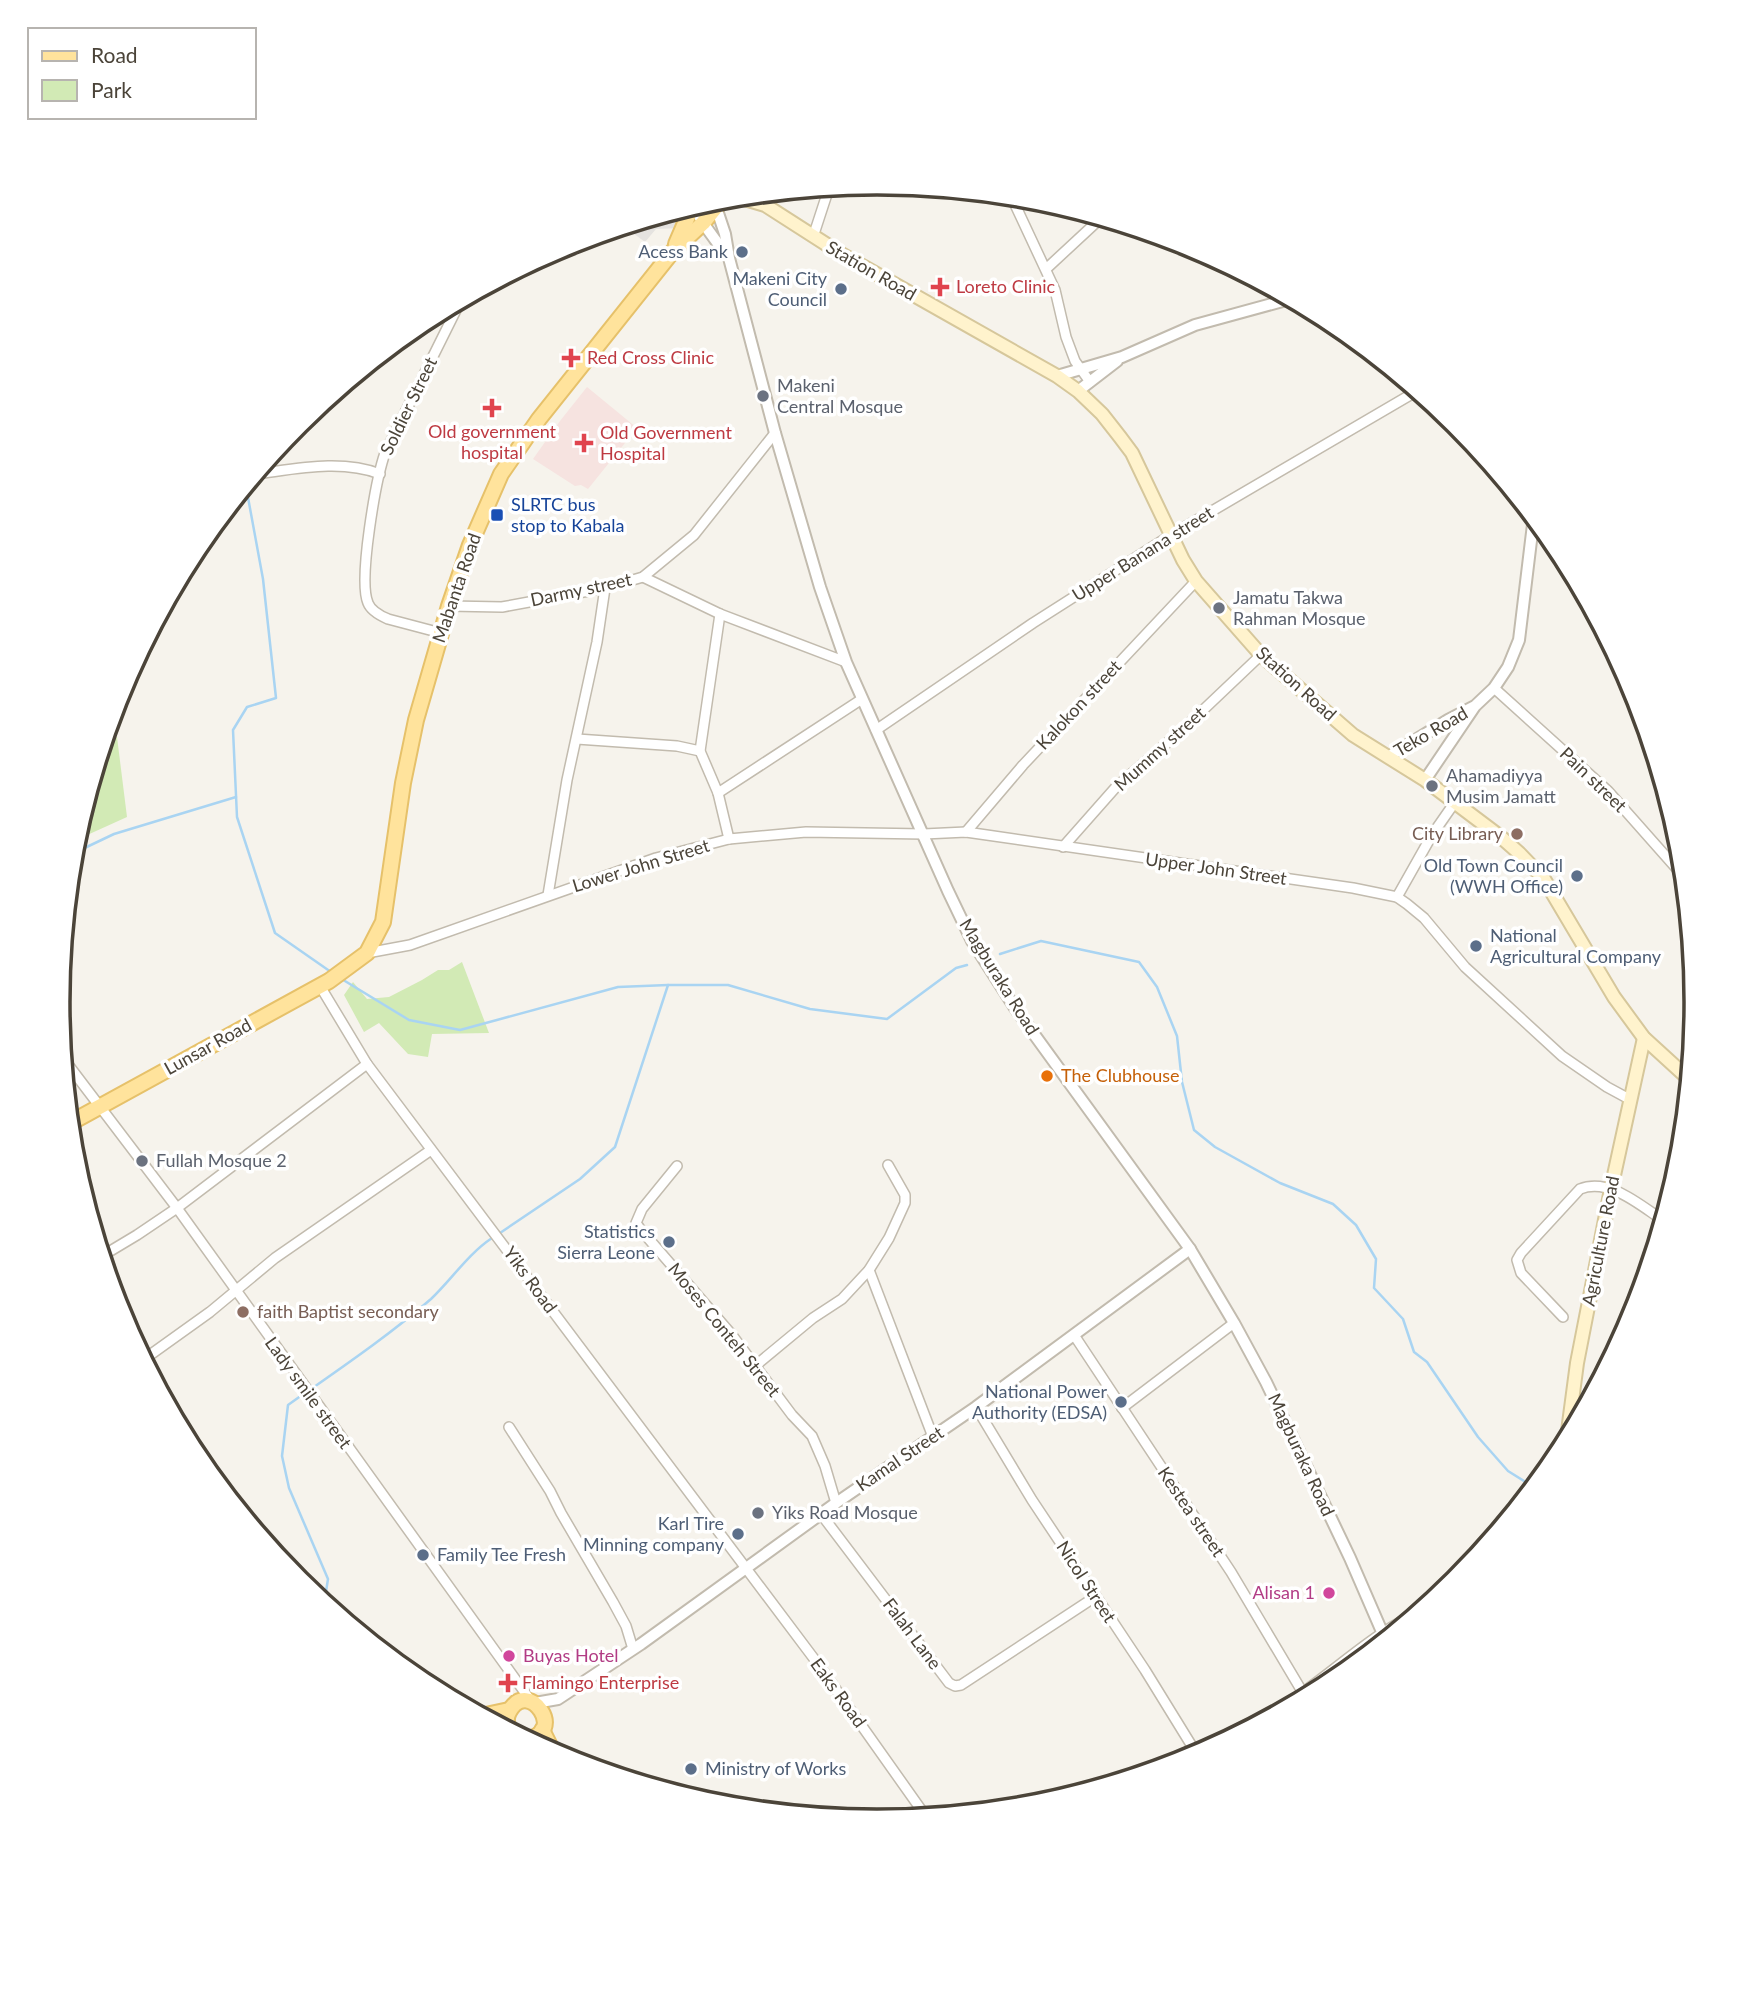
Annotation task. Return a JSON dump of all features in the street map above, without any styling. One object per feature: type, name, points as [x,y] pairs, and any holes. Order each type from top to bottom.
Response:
[{"type":"main road","name":"Station Road","points":[[765,203],[814,237],[1057,376],[1078,391],[1102,414],[1132,453],[1183,560],[1196,580],[1261,655],[1353,735],[1425,780],[1511,846],[1544,879],[1614,998],[1644,1038],[1681,1072]]},
{"type":"main road","points":[[673,251],[711,213]]},
{"type":"main road","points":[[673,251],[687,219]]},
{"type":"main road","name":"Mabanta Road","points":[[346,970],[368,953],[383,922],[403,783],[416,720],[449,606],[501,474],[539,419],[673,251]]},
{"type":"main road","name":"Lunsar Road","points":[[79,1119],[346,970]]},
{"type":"main road","name":"Agriculture Road","points":[[1570,1419],[1577,1363],[1644,1038]]},
{"type":"main road","points":[[507,1720],[523,1704]]},
{"type":"main road","points":[[493,1712],[523,1704],[541,1709],[545,1716],[543,1727],[536,1734]]},
{"type":"main road","points":[[543,1727],[548,1740]]},
{"type":"street","points":[[814,237],[826,197]]},
{"type":"street","points":[[1016,208],[1055,290],[1066,337],[1079,369],[1090,382]]},
{"type":"street","name":"Magburaka Road","points":[[721,211],[729,258],[775,433],[820,587],[846,662],[948,891],[972,941],[1015,1008],[1190,1249],[1234,1323],[1278,1407],[1350,1558],[1382,1633]]},
{"type":"street","name":"Magburaka Road","points":[[698,216],[729,258]]},
{"type":"street","points":[[1046,269],[1093,225]]},
{"type":"street","points":[[1057,376],[1122,357],[1195,325],[1278,302]]},
{"type":"street","name":"Soldier Street","points":[[441,633],[381,617],[368,604],[365,593],[367,541],[385,453],[452,317]]},
{"type":"street","points":[[1078,391],[1122,357]]},
{"type":"street","name":"Upper Banana street","points":[[876,730],[1032,623],[1171,534],[1410,396]]},
{"type":"street","name":"Darmy street","points":[[449,606],[502,607],[605,588],[643,577],[694,535],[775,433]]},
{"type":"street","points":[[269,472],[306,468],[355,467],[380,474]]},
{"type":"street","name":"Teko Road","points":[[1425,780],[1475,706],[1494,688],[1508,667],[1519,639],[1532,531]]},
{"type":"street","points":[[643,577],[720,614],[846,662]]},
{"type":"street","name":"Kalokon street","points":[[966,832],[1015,774],[1196,580]]},
{"type":"street","points":[[548,895],[567,780],[597,642],[605,588]]},
{"type":"street","points":[[720,614],[700,751],[718,793],[730,839]]},
{"type":"street","name":"Mummy street","points":[[1063,847],[1116,787],[1181,731],[1261,655]]},
{"type":"street","name":"Pain street","points":[[1494,688],[1608,791],[1672,863]]},
{"type":"street","points":[[718,793],[862,699]]},
{"type":"street","name":"Teko Road","points":[[1388,757],[1475,706]]},
{"type":"street","points":[[577,739],[677,746],[700,751]]},
{"type":"street","points":[[1455,802],[1432,835],[1396,897],[1424,918],[1465,967],[1562,1056],[1631,1100]]},
{"type":"street","name":"Lower John Street","points":[[368,953],[410,945],[656,858],[730,839],[806,832],[924,834]]},
{"type":"street","name":"Upper John Street","points":[[924,834],[966,832],[1353,888],[1396,897]]},
{"type":"street","name":"Yiks Road","points":[[325,983],[367,1064],[745,1570]]},
{"type":"street","points":[[109,1251],[177,1208],[367,1064]]},
{"type":"street","name":"Lady smile street","points":[[74,1072],[177,1208],[515,1680],[523,1704]]},
{"type":"street","points":[[151,1355],[210,1312],[275,1258],[431,1150]]},
{"type":"street","points":[[755,1366],[813,1318],[842,1299],[869,1270],[889,1238],[905,1203],[905,1195],[888,1165]]},
{"type":"street","name":"Moses Conteh Street","points":[[677,1166],[642,1209],[636,1223],[732,1335],[792,1415],[812,1436],[825,1466],[836,1503]]},
{"type":"street","points":[[1563,1317],[1521,1273],[1517,1260],[1521,1253],[1580,1189],[1593,1186],[1611,1189],[1656,1216]]},
{"type":"street","name":"Kamal Street","points":[[523,1704],[558,1699],[634,1649],[836,1503],[976,1407],[1190,1249]]},
{"type":"street","points":[[869,1270],[933,1437]]},
{"type":"street","points":[[1122,1408],[1234,1323]]},
{"type":"street","name":"Kestea street","points":[[1074,1335],[1231,1572],[1301,1690]]},
{"type":"street","name":"Nicol Street","points":[[976,1407],[1032,1500],[1145,1670],[1192,1747]]},
{"type":"street","points":[[509,1427],[550,1491],[613,1602],[634,1649]]},
{"type":"street","name":"Falah Lane","points":[[821,1514],[949,1683],[955,1686],[961,1685],[1095,1597]]},
{"type":"street","name":"Eaks Road","points":[[745,1570],[818,1664],[921,1809]]},
{"type":"street","points":[[515,1680],[523,1704]]},
{"type":"street","points":[[543,1727],[558,1699]]},
{"type":"shaded area","points":[[679,221],[681,228],[656,229],[645,242],[634,233]]},
{"type":"shaded area","name":"Old Government Hospital","points":[[587,387],[637,428],[588,489],[581,485],[575,486],[533,459]]},
{"type":"green space","points":[[117,737],[127,817],[88,834],[98,794]]},
{"type":"green space","points":[[462,962],[489,1033],[432,1034],[428,1057],[408,1054],[379,1023],[364,1032],[344,995],[353,982],[367,999],[389,997],[438,970],[449,970]]},
{"type":"waterway","points":[[248,498],[263,579],[276,698],[247,707],[233,730],[237,817],[275,933],[331,972]]},
{"type":"waterway","points":[[86,848],[114,834],[236,797]]},
{"type":"waterway","points":[[1000,954],[1041,941],[1139,962],[1157,987],[1177,1036],[1182,1082],[1194,1130],[1215,1147],[1280,1183],[1333,1204],[1356,1225],[1376,1259],[1374,1288],[1403,1319],[1414,1352],[1427,1362],[1478,1437],[1508,1471],[1527,1483]]},
{"type":"waterway","points":[[340,978],[409,1020],[460,1030],[618,987],[668,985],[728,985],[810,1009],[887,1019],[956,968],[967,965]]},
{"type":"waterway","points":[[500,1233],[580,1179],[615,1147],[668,985]]},
{"type":"waterway","points":[[314,1387],[417,1311],[475,1251],[492,1238]]},
{"type":"waterway","points":[[302,1395],[288,1405],[282,1456],[289,1488],[328,1579],[326,1592]]},
{"type":"place","name":"Acess Bank","points":[[742,252]]},
{"type":"place","name":"Loreto Clinic","points":[[940,287]]},
{"type":"place","name":"Makeni City Council","points":[[841,289]]},
{"type":"place","name":"Red Cross Clinic","points":[[571,358]]},
{"type":"place","name":"Makeni Central Mosque","points":[[763,396]]},
{"type":"place","name":"Old government hospital","points":[[492,408]]},
{"type":"place","name":"Old Government Hospital","points":[[584,443]]},
{"type":"place","name":"SLRTC bus stop to Kabala","points":[[497,515]]},
{"type":"place","name":"Jamatu Takwa Rahman Mosque","points":[[1219,608]]},
{"type":"place","name":"Ahamadiyya Musim Jamatt","points":[[1432,786]]},
{"type":"place","name":"City Library","points":[[1517,834]]},
{"type":"place","name":"Old Town Council (WWH Office)","points":[[1577,876]]},
{"type":"place","name":"National Agricultural Company","points":[[1476,946]]},
{"type":"place","name":"The Clubhouse","points":[[1047,1076]]},
{"type":"place","name":"Fullah Mosque 2","points":[[142,1161]]},
{"type":"place","name":"Statistics Sierra Leone","points":[[669,1242]]},
{"type":"place","name":"faith Baptist secondary","points":[[243,1312]]},
{"type":"place","name":"National Power Authority (EDSA)","points":[[1121,1402]]},
{"type":"place","name":"Yiks Road Mosque","points":[[758,1513]]},
{"type":"place","name":"Karl Tire Minning company","points":[[738,1534]]},
{"type":"place","name":"Family Tee Fresh","points":[[423,1555]]},
{"type":"place","name":"Alisan 1","points":[[1329,1593]]},
{"type":"place","name":"Buyas Hotel","points":[[509,1656]]},
{"type":"place","name":"Flamingo Enterprise","points":[[508,1683]]},
{"type":"place","name":"Ministry of Works","points":[[691,1769]]}]
